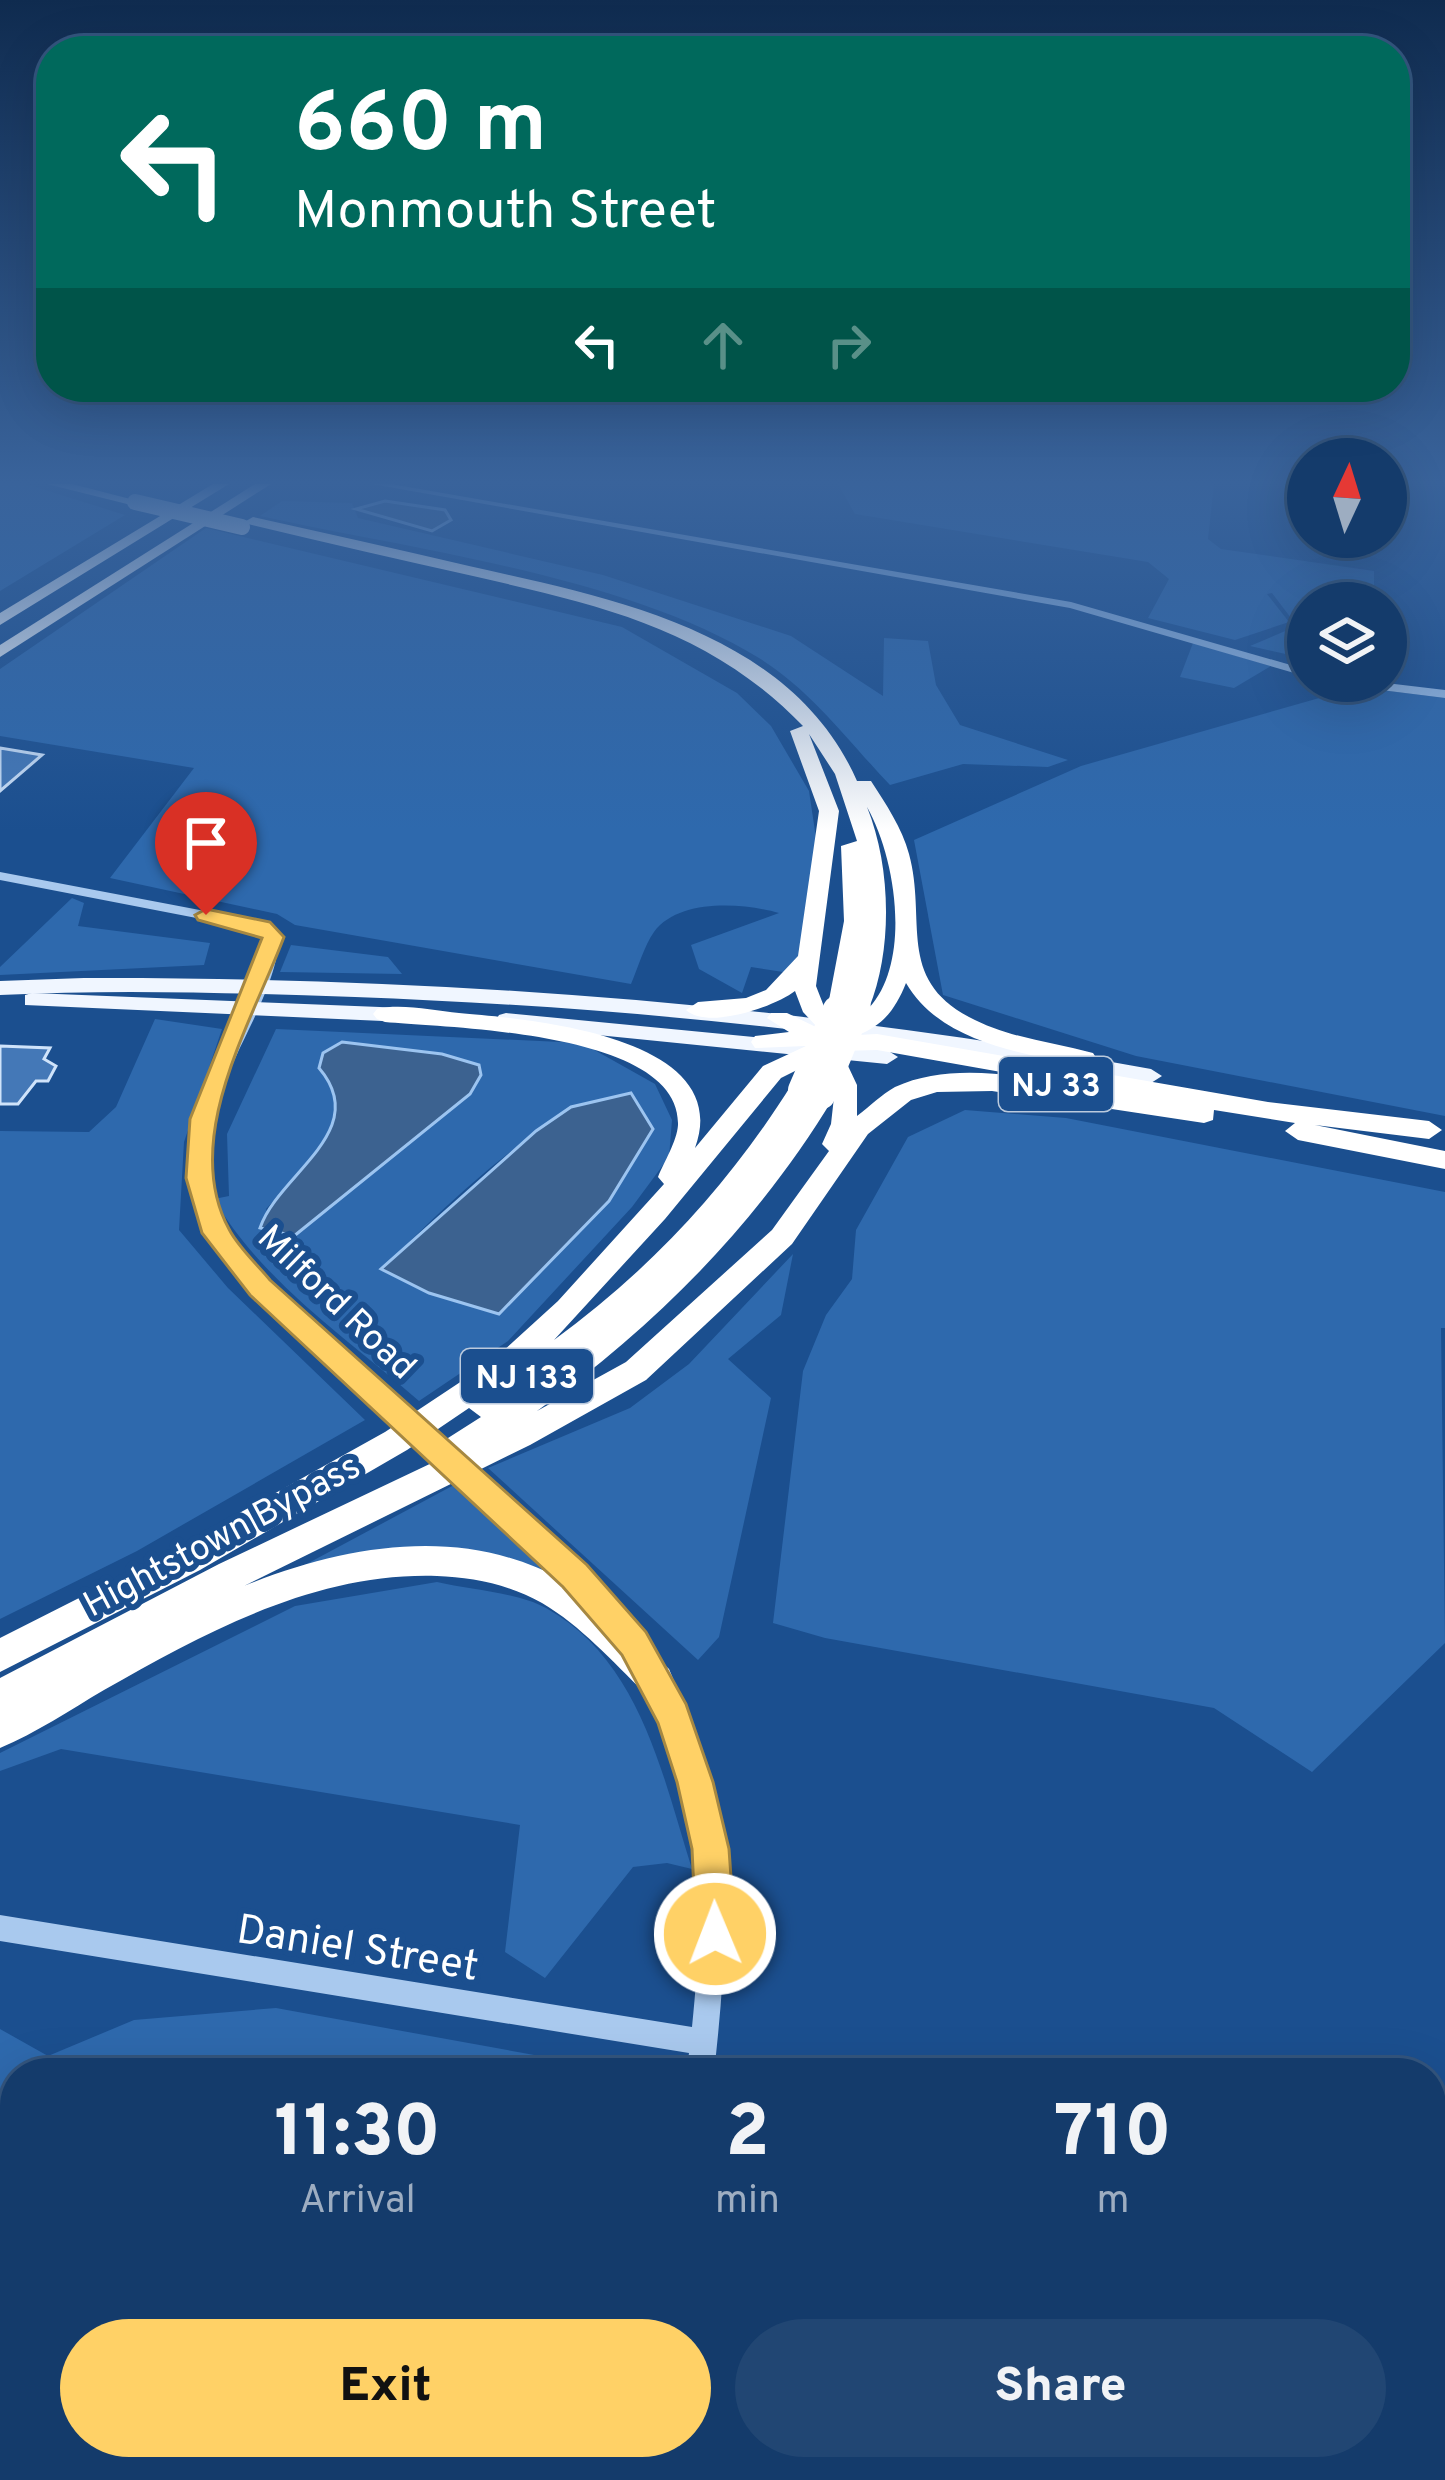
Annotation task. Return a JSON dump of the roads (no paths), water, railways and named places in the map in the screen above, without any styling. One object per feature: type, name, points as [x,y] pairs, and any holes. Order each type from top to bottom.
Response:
[{"type":"highway","points":[[0,620],[33,600]]},
{"type":"highway","points":[[0,636],[58,600]]},
{"type":"highway","points":[[0,652],[82,600]]},
{"type":"highway","name":"Hightstown Bypass","points":[[0,1696],[454,1450],[611,1340],[735,1220],[780,1163],[834,1030],[854,936],[854,864],[835,788],[806,726],[725,667],[635,624],[541,600]]},
{"type":"highway","points":[[806,726],[837,744],[885,819],[900,861],[911,970],[943,1011],[996,1036],[1151,1076]]},
{"type":"highway","points":[[738,1279],[807,1188],[846,1121],[848,1088],[834,1030],[807,993],[806,961],[829,818],[806,726]]},
{"type":"highway","points":[[763,1042],[834,1030],[881,1011],[896,986],[904,908]]},
{"type":"highway","points":[[698,1010],[775,997],[796,981],[806,961]]},
{"type":"highway","points":[[385,1015],[595,1037],[645,1058],[674,1084],[688,1122],[680,1163],[568,1309]]},
{"type":"highway","points":[[779,1018],[1268,1111],[1437,1132]]},
{"type":"highway","points":[[176,1565],[431,1420],[502,1370],[568,1309],[672,1193],[755,1085],[834,1030]]},
{"type":"highway","name":"NJ 33","points":[[834,1030],[887,1057],[1445,1160]]},
{"type":"highway","name":"NJ 33","points":[[1151,1076],[1437,1132]]},
{"type":"highway","points":[[214,1584],[596,1396],[660,1352],[782,1237],[865,1120],[913,1090],[950,1082],[992,1083],[1225,1116]]},
{"type":"highway","name":"Hightstown Bypass","points":[[0,1656],[401,1455],[557,1354],[645,1282],[700,1227],[812,1093]]},
{"type":"highway","points":[[0,1730],[268,1591],[355,1567],[411,1560],[464,1562],[531,1580],[569,1603],[657,1681]]},
{"type":"main road","points":[[0,992],[255,988],[526,997],[779,1018]]},
{"type":"main road","points":[[0,992],[763,1042]]},
{"type":"main road","name":"NJ 33","points":[[834,1030],[1151,1076]]},
{"type":"street","points":[[1042,600],[1287,668]]},
{"type":"street","points":[[1407,689],[1445,694]]},
{"type":"street","name":"Milford Road","points":[[0,876],[267,928],[273,940],[202,1119],[198,1163],[210,1222],[260,1288],[607,1609],[657,1681],[690,1763],[712,1862],[715,1934],[702,2058]]},
{"type":"street","name":"Daniel Street","points":[[0,1928],[704,2042]]}]
